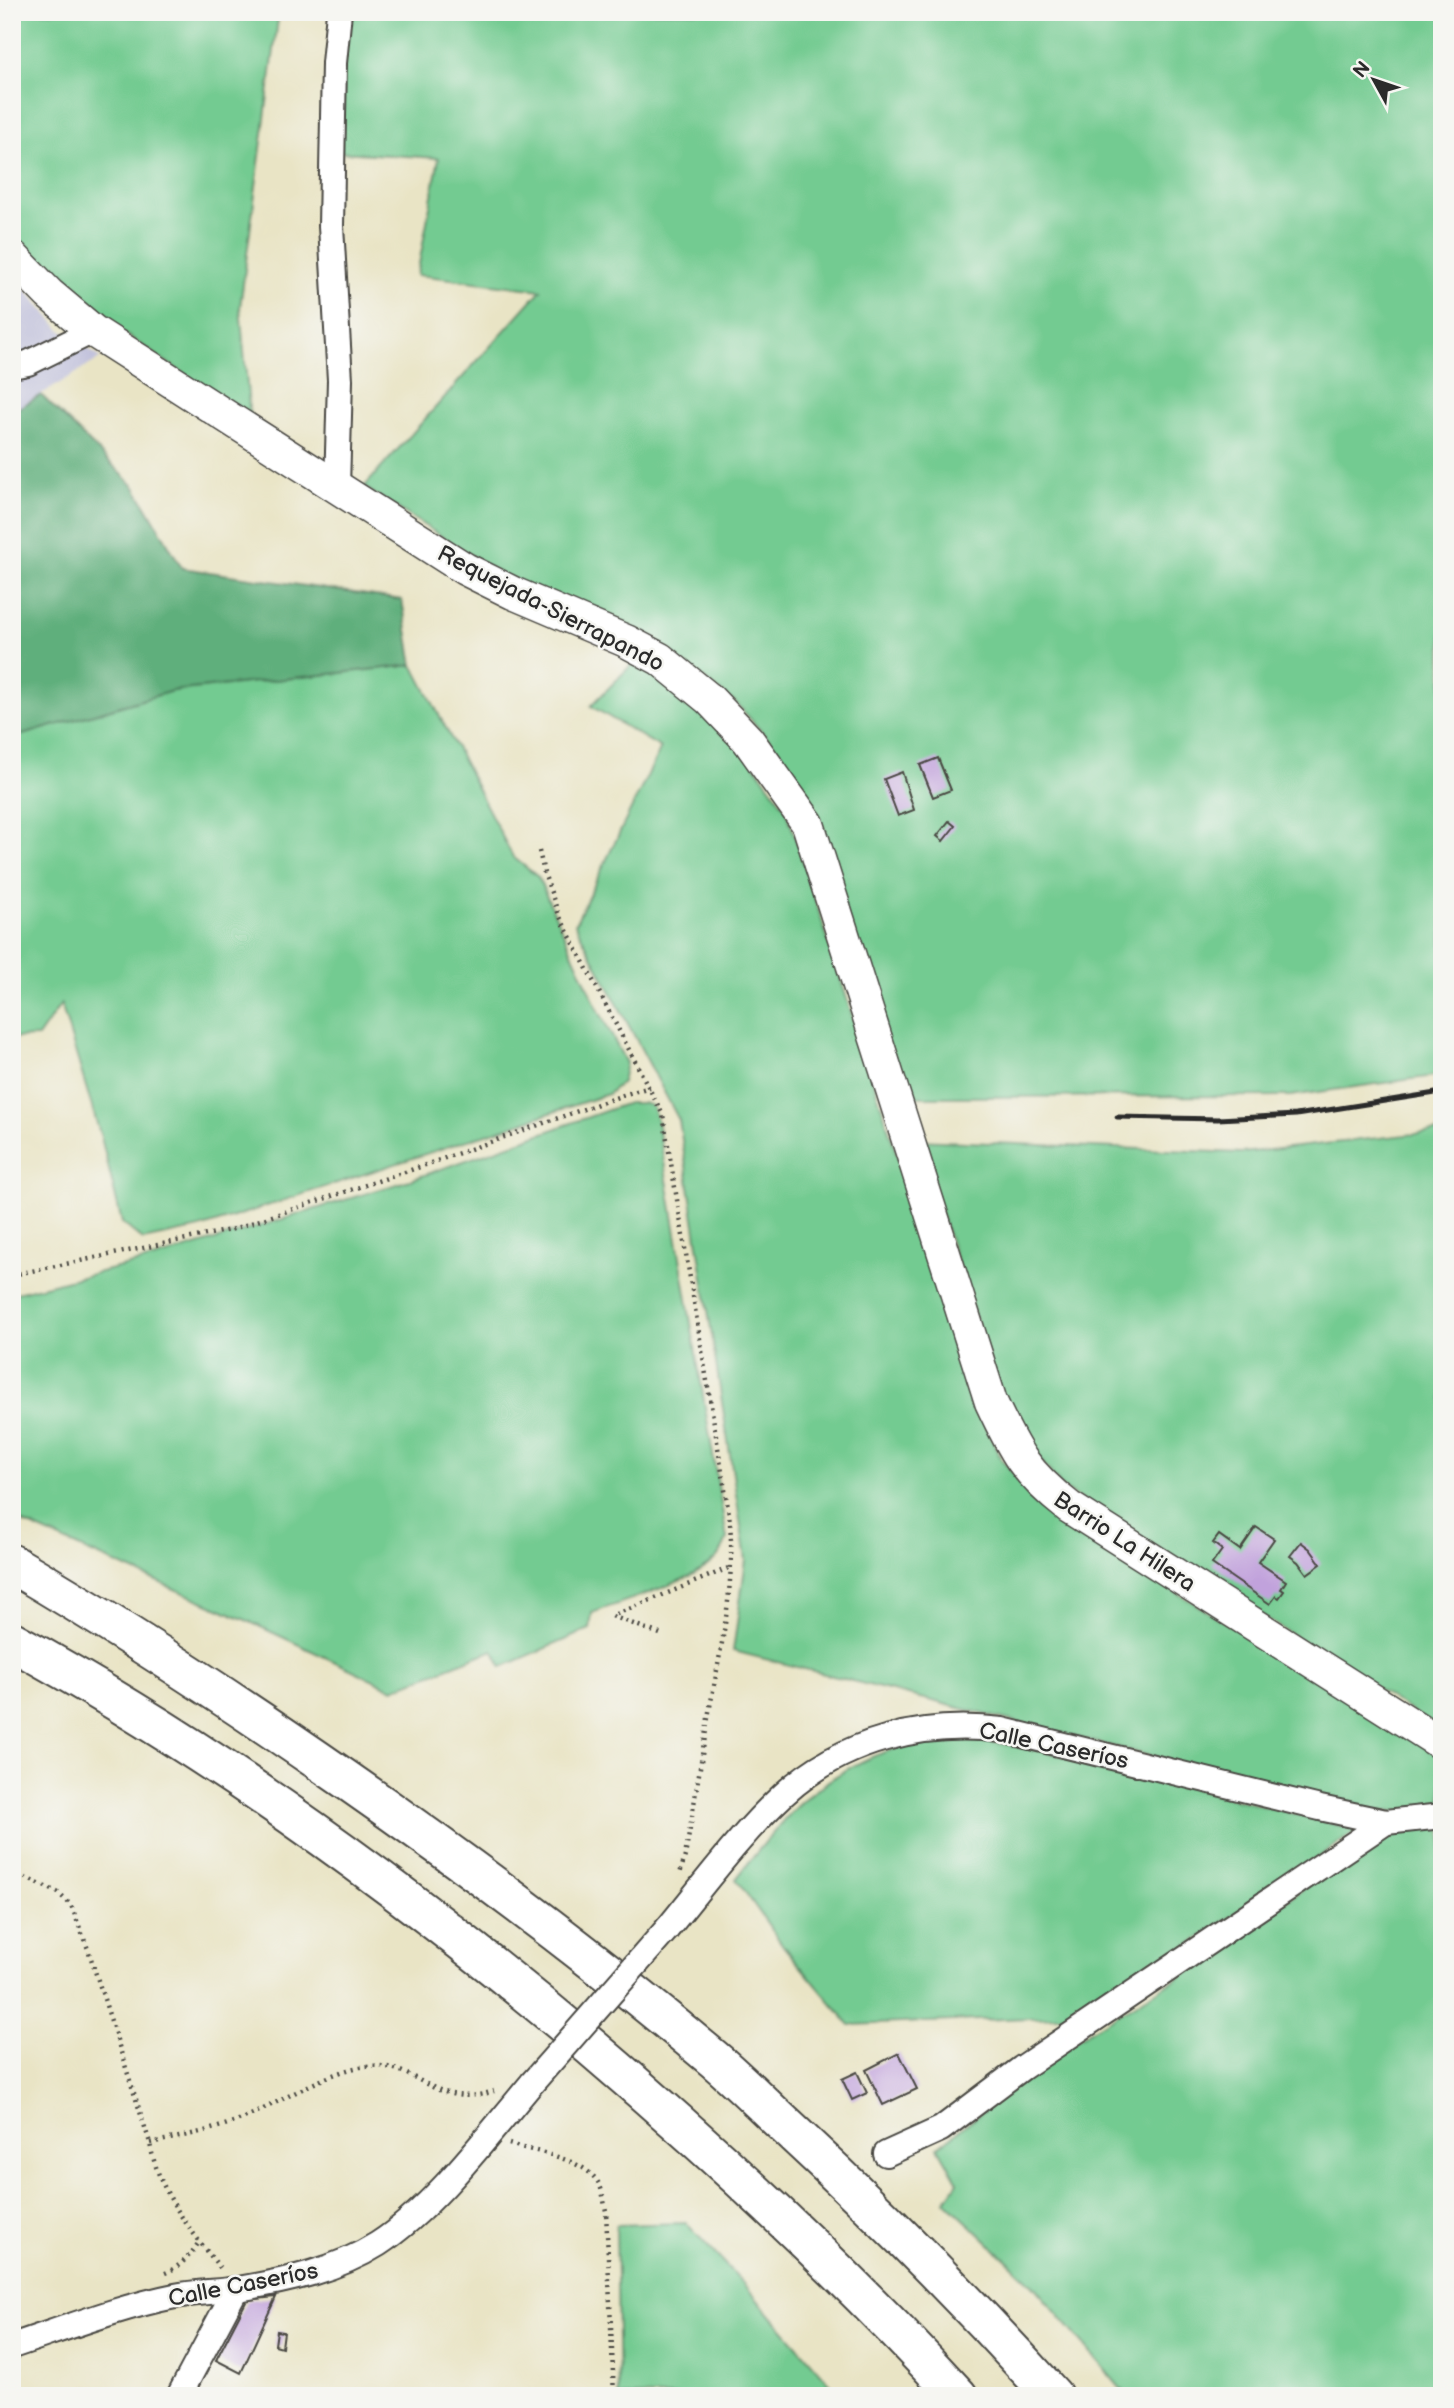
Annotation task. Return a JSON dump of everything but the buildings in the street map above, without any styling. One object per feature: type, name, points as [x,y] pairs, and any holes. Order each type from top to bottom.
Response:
[{"type":"highway","points":[[12,1564],[95,1613],[251,1714],[453,1854],[573,1946],[710,2056],[822,2160],[930,2265],[1053,2396]]},
{"type":"highway","points":[[12,1641],[60,1667],[201,1753],[364,1866],[522,1989],[646,2094],[746,2184],[826,2261],[958,2396]]},
{"type":"street","points":[[337,487],[340,380],[331,226],[334,63],[339,12]]},
{"type":"street","name":"Requejada-Sierrapando","points":[[12,256],[49,294],[93,331],[465,569],[660,659],[709,699],[748,740],[808,824],[886,1074]]},
{"type":"street","points":[[12,366],[28,363],[93,331]]},
{"type":"street","name":"Barrio La Hilera","points":[[886,1074],[991,1402],[1010,1442],[1026,1467],[1042,1486],[1069,1507],[1442,1744]]},
{"type":"street","name":"Calle Caseríos","points":[[12,2346],[173,2297],[236,2289],[320,2271],[378,2244],[412,2218],[487,2136],[762,1817],[803,1779],[849,1751],[873,1742],[933,1728],[978,1727],[1002,1730],[1387,1822],[1442,1816]]},
{"type":"street","name":"Calle Caseríos","points":[[886,2154],[941,2129],[1022,2068],[1387,1822]]},
{"type":"street","points":[[179,2396],[236,2289]]},
{"type":"path","points":[[539,850],[559,915],[663,1115],[732,1540],[720,1652],[679,1878]]},
{"type":"path","points":[[12,1275],[230,1230],[650,1087]]},
{"type":"path","points":[[660,1634],[612,1616],[731,1567]]},
{"type":"path","points":[[12,1872],[57,1892],[71,1905],[88,1950],[153,2163],[180,2215],[236,2289]]},
{"type":"path","points":[[149,2143],[195,2135],[250,2115],[339,2073],[366,2066],[394,2068],[452,2094],[482,2095],[495,2090]]},
{"type":"path","points":[[487,2136],[579,2165],[592,2173],[600,2185],[607,2215],[614,2396]]},
{"type":"shaded area","points":[[12,274],[62,331],[101,358],[12,412]]},
{"type":"green space","points":[[21,12],[279,12],[240,307],[250,418],[83,306],[43,271],[12,234],[12,22]]},
{"type":"green space","points":[[346,12],[1442,12],[1442,1075],[1290,1096],[903,1097],[811,806],[782,754],[736,703],[680,661],[513,582],[364,487],[541,290],[417,275],[439,158],[340,152]]},
{"type":"green space","points":[[41,395],[135,487],[182,568],[402,600],[413,665],[172,691],[12,738],[12,412]]},
{"type":"green space","points":[[636,660],[688,696],[741,746],[786,809],[979,1411],[1001,1459],[1037,1502],[1098,1544],[1442,1756],[1442,1805],[1405,1812],[1370,1811],[733,1651],[746,1560],[679,1120],[575,924],[661,748],[591,706]]},
{"type":"green space","points":[[413,665],[513,857],[538,877],[595,1003],[626,1063],[622,1082],[608,1094],[200,1228],[143,1240],[122,1223],[101,1137],[61,1004],[38,1037],[12,1038],[12,738],[172,691]]},
{"type":"green space","points":[[628,1103],[652,1106],[657,1120],[727,1539],[718,1556],[703,1569],[674,1583],[592,1613],[590,1629],[502,1667],[493,1650],[393,1689],[248,1621],[12,1518],[12,1294],[153,1259],[410,1180]]},
{"type":"green space","points":[[1442,1131],[1442,1731],[1062,1487],[1009,1421],[917,1140],[1242,1153]]},
{"type":"green space","points":[[922,1740],[976,1740],[1036,1749],[1358,1830],[1085,2016],[850,2025],[784,1947],[736,1879],[779,1826],[825,1783],[872,1757]]},
{"type":"green space","points":[[1442,1826],[1442,2396],[1127,2396],[1032,2284],[945,2201],[958,2182],[938,2147],[1059,2050],[1199,1965],[1341,1861],[1384,1837],[1413,1828]]},
{"type":"green space","points":[[686,2223],[748,2289],[841,2396],[619,2396],[616,2225]]},
{"type":"railway","points":[[1117,1117],[1218,1119],[1296,1115],[1442,1092]]}]
